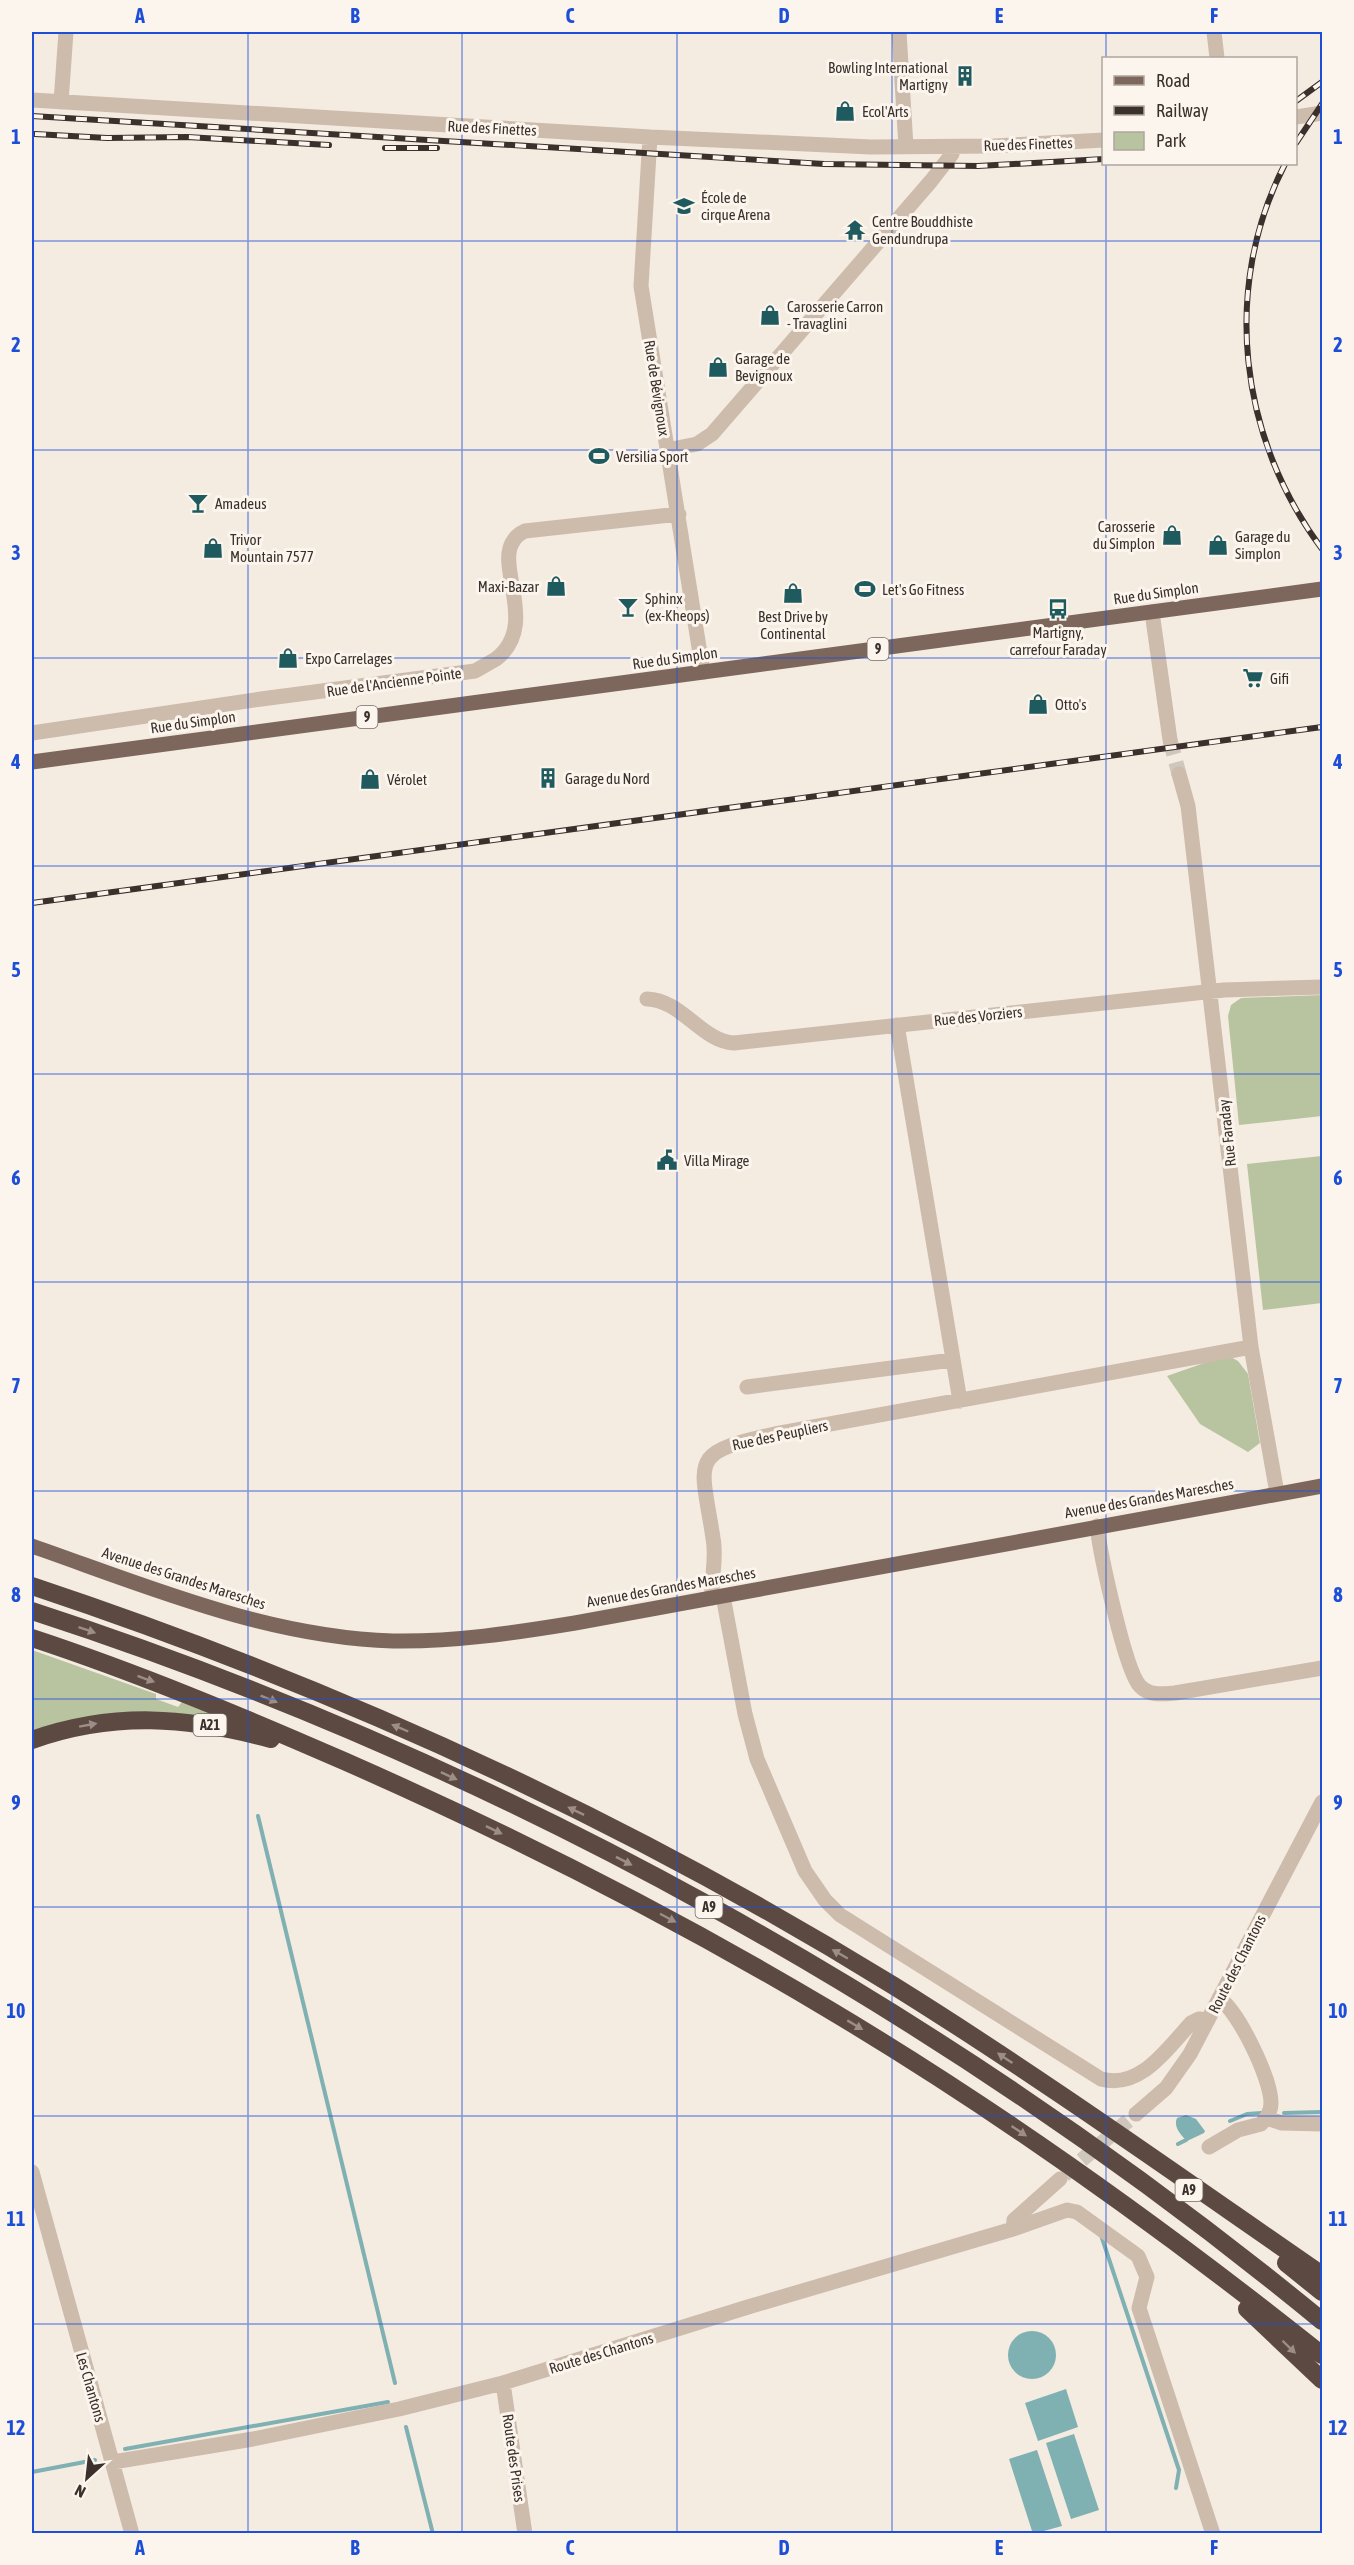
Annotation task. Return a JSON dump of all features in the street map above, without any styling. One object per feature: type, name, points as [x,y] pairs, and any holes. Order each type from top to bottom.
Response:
[{"type":"highway","name":"A9","points":[[32,1586],[210,1650],[423,1737],[590,1817],[717,1884],[842,1955],[1053,2090],[1323,2292]]},
{"type":"highway","name":"A9","points":[[32,1611],[191,1668],[399,1753],[568,1833],[693,1898],[880,2006],[1001,2083],[1175,2206],[1323,2321]]},
{"type":"highway","points":[[32,1638],[195,1697],[383,1779],[564,1864],[766,1972],[938,2078],[1117,2200],[1323,2355]]},
{"type":"highway","name":"A21","points":[[32,1740],[96,1723],[137,1719],[179,1721],[221,1727],[272,1739],[383,1779]]},
{"type":"highway","points":[[1053,2090],[1323,2275]]},
{"type":"highway","points":[[1117,2200],[1234,2298],[1323,2380]]},
{"type":"main road","name":"Rue du Simplon","points":[[32,762],[1323,589]]},
{"type":"main road","name":"Avenue des Grandes Maresches","points":[[32,1546],[252,1620],[306,1631],[371,1640],[431,1640],[499,1635],[718,1597],[1323,1485]]},
{"type":"street","points":[[61,102],[66,32]]},
{"type":"street","points":[[899,32],[906,147]]},
{"type":"street","points":[[1214,32],[1217,57]]},
{"type":"street","name":"Rue des Finettes","points":[[32,100],[650,137],[906,147],[1081,143],[1102,140]]},
{"type":"street","points":[[1297,117],[1323,113]]},
{"type":"street","name":"Rue de Bévignoux","points":[[650,137],[641,286],[703,672]]},
{"type":"street","points":[[667,450],[698,444],[712,434],[931,181],[952,154],[953,147]]},
{"type":"street","name":"Rue de l'Ancienne Pointe","points":[[32,733],[261,699],[475,671],[497,658],[511,640],[517,616],[508,554],[513,540],[525,531],[678,514]]},
{"type":"street","points":[[1152,612],[1170,740]]},
{"type":"street","name":"Rue Faraday","points":[[1179,774],[1188,806],[1251,1347],[1277,1493]]},
{"type":"street","name":"Rue des Vorziers","points":[[647,999],[664,1003],[727,1043],[1210,991],[1323,987]]},
{"type":"street","points":[[897,1025],[960,1401]]},
{"type":"street","name":"Rue des Peupliers","points":[[1208,2020],[1199,2019],[1191,2023],[1150,2066],[1137,2076],[1115,2082],[1101,2079],[840,1915],[825,1900],[806,1871],[757,1759],[718,1597],[715,1555],[703,1479],[707,1461],[717,1451],[732,1443],[1251,1347]]},
{"type":"street","points":[[747,1387],[952,1360]]},
{"type":"street","points":[[1097,1526],[1127,1657],[1135,1680],[1143,1690],[1155,1694],[1175,1693],[1323,1668]]},
{"type":"street","name":"Route des Chantons","points":[[1136,2114],[1162,2092],[1185,2063],[1323,1802]]},
{"type":"street","points":[[1209,2147],[1238,2130],[1261,2124],[1266,2118],[1271,2103],[1263,2074],[1235,2014],[1219,1998]]},
{"type":"street","points":[[1266,2118],[1282,2122],[1323,2124]]},
{"type":"street","name":"Les Chantons","points":[[32,2172],[114,2462],[132,2534]]},
{"type":"street","points":[[1013,2229],[1014,2220],[1059,2179]]},
{"type":"street","name":"Route des Chantons","points":[[114,2462],[253,2439],[399,2409],[503,2383],[748,2307],[1013,2229],[1067,2210],[1077,2212],[1138,2256],[1147,2277],[1139,2308],[1213,2534]]},
{"type":"street","name":"Route des Prises","points":[[503,2383],[525,2534]]},
{"type":"green space","points":[[1322,995],[1322,1116],[1239,1125],[1228,1016],[1231,1005],[1241,998]]},
{"type":"green space","points":[[1322,1156],[1322,1303],[1263,1310],[1247,1164]]},
{"type":"green space","points":[[1227,1355],[1238,1361],[1248,1374],[1260,1443],[1248,1452],[1200,1424],[1167,1376]]},
{"type":"green space","points":[[32,1650],[156,1694],[156,1699],[178,1707],[182,1702],[228,1719],[32,1732]]},
{"type":"water","points":[[1186,2115],[1196,2119],[1205,2131],[1187,2141],[1176,2125],[1177,2118]]},
{"type":"water","points":[[1032,2331],[1049,2338],[1056,2355],[1049,2372],[1032,2379],[1015,2372],[1008,2355],[1015,2338]]},
{"type":"water","points":[[1066,2389],[1078,2427],[1038,2441],[1025,2403]]},
{"type":"water","points":[[1074,2434],[1099,2510],[1071,2519],[1046,2443]]},
{"type":"water","points":[[1037,2450],[1062,2526],[1033,2534],[1009,2459]]},
{"type":"waterway","points":[[258,1816],[395,2383]]},
{"type":"waterway","points":[[1284,2113],[1322,2112]]},
{"type":"waterway","points":[[1230,2121],[1247,2114],[1262,2113]]},
{"type":"waterway","points":[[1178,2144],[1186,2140]]},
{"type":"waterway","points":[[1101,2235],[1179,2470],[1176,2488]]},
{"type":"waterway","points":[[125,2449],[388,2402]]},
{"type":"waterway","points":[[406,2427],[433,2534]]},
{"type":"waterway","points":[[32,2472],[95,2460]]},
{"type":"tunnel","points":[[1170,740],[1179,774]]},
{"type":"tunnel","points":[[1064,2175],[1136,2114]]},
{"type":"railway","points":[[1297,100],[1322,82]]},
{"type":"railway","points":[[1297,142],[1322,104]]},
{"type":"railway","points":[[32,116],[824,164],[978,166],[1102,159]]},
{"type":"railway","points":[[35,134],[107,138],[187,137],[329,145]]},
{"type":"railway","points":[[385,148],[437,148]]},
{"type":"railway","points":[[1285,165],[1265,212],[1252,261],[1247,311],[1248,361],[1257,411],[1272,459],[1294,506],[1322,549]]},
{"type":"railway","points":[[32,903],[1322,727]]},
{"type":"place","name":"Bowling International Martigny","points":[[965,76]]},
{"type":"place","name":"Ecol'Arts","points":[[845,111]]},
{"type":"place","name":"École de cirque Arena","points":[[684,206]]},
{"type":"place","name":"Centre Bouddhiste Gendundrupa","points":[[855,230]]},
{"type":"place","name":"Carosserie Carron - Travaglini","points":[[770,315]]},
{"type":"place","name":"Garage de Bevignoux","points":[[718,367]]},
{"type":"place","name":"Versilia Sport","points":[[599,456]]},
{"type":"place","name":"Amadeus","points":[[198,503]]},
{"type":"place","name":"Carosserie du Simplon","points":[[1172,535]]},
{"type":"place","name":"Garage du Simplon","points":[[1218,545]]},
{"type":"place","name":"Trivor Mountain 7577","points":[[213,548]]},
{"type":"place","name":"Maxi-Bazar","points":[[556,586]]},
{"type":"place","name":"Let's Go Fitness","points":[[865,589]]},
{"type":"place","name":"Best Drive by Continental","points":[[793,593]]},
{"type":"place","name":"Sphinx (ex-Kheops)","points":[[628,607]]},
{"type":"place","name":"Martigny, carrefour Faraday","points":[[1058,609]]},
{"type":"place","name":"Expo Carrelages","points":[[288,658]]},
{"type":"place","name":"Gifi","points":[[1253,678]]},
{"type":"place","name":"Otto's","points":[[1038,704]]},
{"type":"place","name":"Garage du Nord","points":[[548,778]]},
{"type":"place","name":"Vérolet","points":[[370,779]]},
{"type":"place","name":"Villa Mirage","points":[[667,1160]]}]
